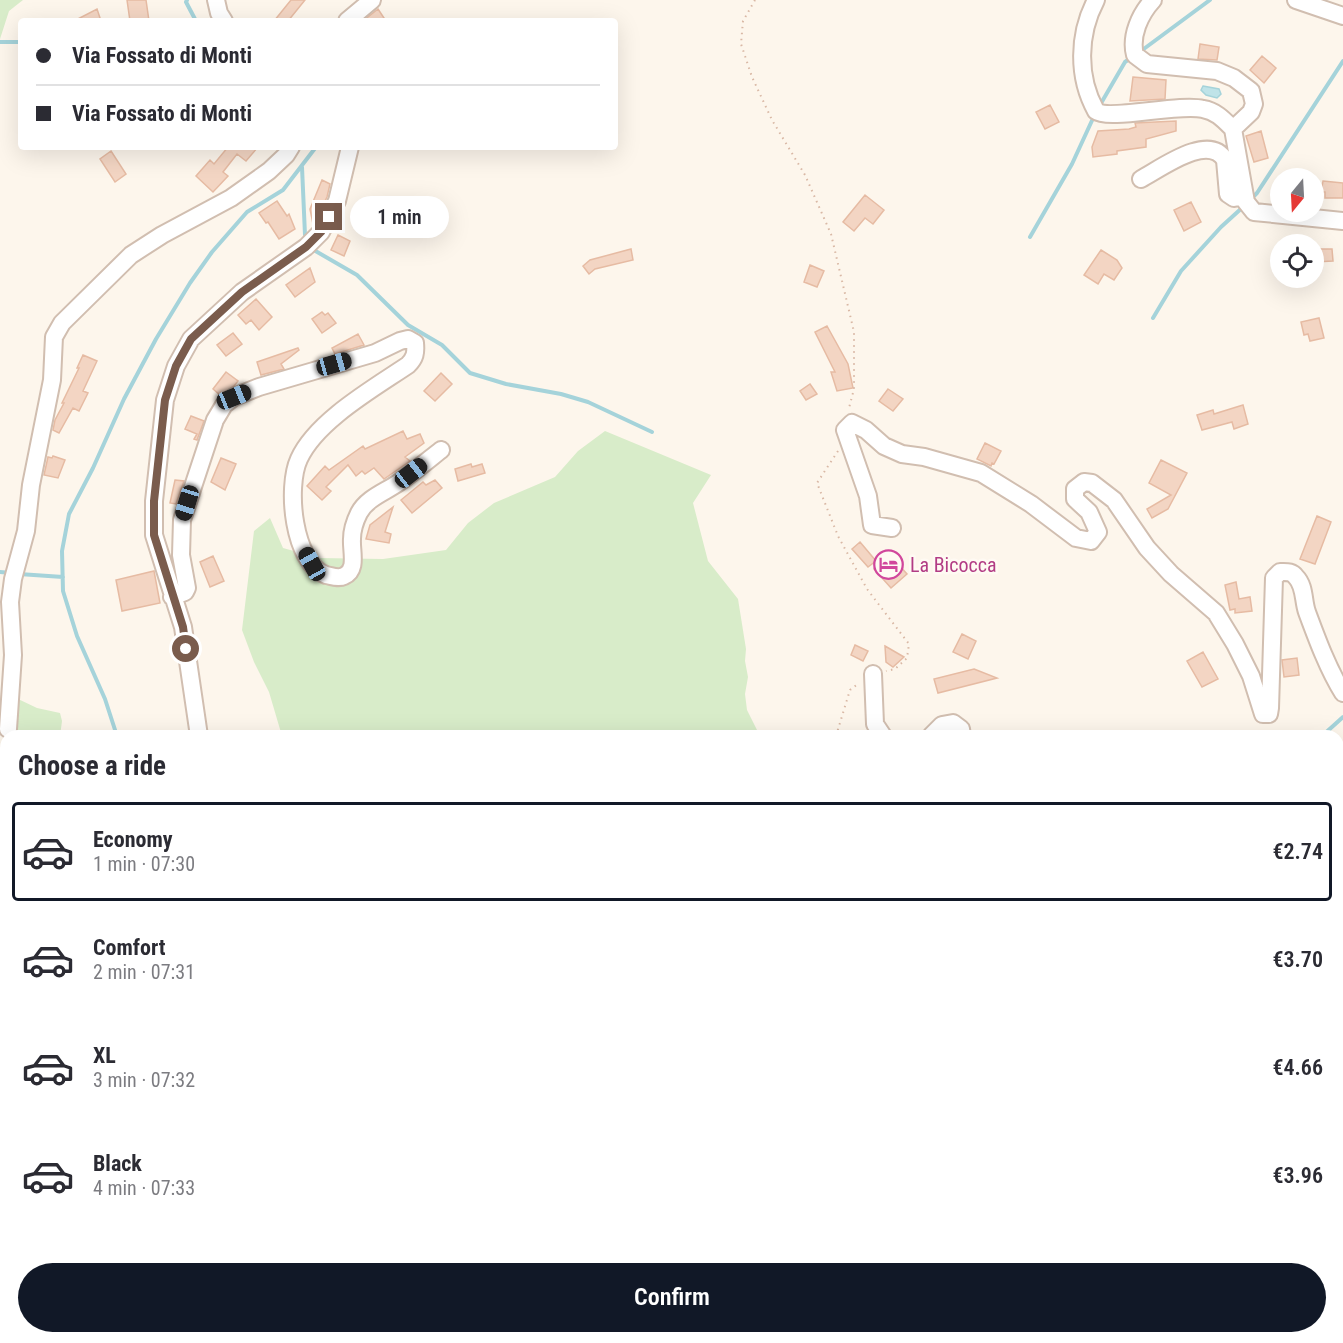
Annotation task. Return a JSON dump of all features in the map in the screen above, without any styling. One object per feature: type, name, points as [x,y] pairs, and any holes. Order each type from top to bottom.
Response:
[{"type":"street","points":[[216,0],[222,18]]},
{"type":"street","points":[[351,18],[372,0]]},
{"type":"street","points":[[1096,0],[1083,35],[1083,74],[1096,111],[1105,114],[1203,108],[1218,115],[1233,129],[1246,202],[1254,212],[1343,221]]},
{"type":"street","points":[[1153,0],[1136,28],[1132,44],[1135,55],[1148,64],[1217,71],[1234,78],[1251,91],[1254,104],[1251,112],[1233,129]]},
{"type":"street","points":[[1296,0],[1343,16]]},
{"type":"street","points":[[8,729],[13,666],[10,602],[12,579],[26,531],[31,485],[52,380],[54,338],[62,323],[131,255],[162,235],[231,198],[269,171],[288,150]]},
{"type":"street","points":[[199,730],[183,627],[154,535],[154,501],[165,400],[176,366],[191,339],[242,292],[306,247],[321,232],[337,201],[349,150]]},
{"type":"street","points":[[1141,179],[1193,151],[1209,150],[1222,155],[1225,160],[1228,194],[1234,198],[1245,196]]},
{"type":"street","points":[[172,597],[185,592],[187,588],[181,555],[184,511],[215,420],[224,405],[234,397],[259,387],[375,353],[400,341],[408,339],[415,343],[414,359],[350,405],[313,436],[298,460],[293,507],[298,538],[312,564],[321,572],[336,578],[351,571],[355,520],[362,507],[398,484],[441,450]]},
{"type":"street","points":[[891,528],[872,525],[868,496],[845,430],[852,423],[866,430],[884,446],[902,454],[924,457],[981,473],[1032,504],[1076,537],[1091,541],[1098,532],[1089,512],[1075,499],[1075,489],[1084,482],[1092,483],[1114,500],[1146,548],[1171,574],[1216,613],[1251,676],[1263,714],[1269,714],[1270,708],[1274,578],[1280,572],[1289,572],[1296,576],[1301,585],[1306,610],[1336,682],[1343,693]]},
{"type":"street","points":[[873,674],[875,724],[879,730]]},
{"type":"street","points":[[937,730],[942,725],[953,723],[961,730]]},
{"type":"path","points":[[755,0],[743,21],[741,44],[752,77],[772,120],[806,175],[831,234],[854,332],[854,389],[849,409]]},
{"type":"path","points":[[838,730],[850,690],[873,674],[895,669],[907,658],[909,644],[867,589],[838,536],[818,483],[835,459],[839,447]]},
{"type":"green space","points":[[0,0],[23,0],[9,11],[0,39]]},
{"type":"green space","points":[[605,431],[711,475],[693,503],[708,561],[738,599],[746,649],[747,710],[757,730],[280,730],[269,692],[242,630],[254,531],[270,518],[283,548],[319,558],[383,559],[446,550],[468,523],[494,503],[555,477],[578,451]]},
{"type":"green space","points":[[16,698],[37,708],[60,713],[62,721],[61,730],[8,730]]},
{"type":"water","points":[[1203,86],[1219,89],[1221,94],[1217,98],[1206,95],[1201,90]]},
{"type":"building","points":[[127,0],[146,0],[149,18],[130,18]]},
{"type":"building","points":[[291,0],[305,0],[290,18],[276,18]]},
{"type":"building","points":[[97,9],[100,18],[80,18]]},
{"type":"building","points":[[378,9],[384,18],[367,18]]},
{"type":"building","points":[[1200,44],[1219,47],[1217,60],[1198,59]]},
{"type":"building","points":[[1262,56],[1276,68],[1264,83],[1250,70]]},
{"type":"building","points":[[1133,77],[1166,80],[1165,99],[1130,101]]},
{"type":"building","points":[[1050,105],[1059,122],[1045,129],[1036,112]]},
{"type":"building","points":[[1176,121],[1176,131],[1146,139],[1146,147],[1093,157],[1092,147],[1098,131],[1129,129],[1136,127],[1135,123]]},
{"type":"building","points":[[1261,131],[1268,158],[1254,162],[1246,136]]},
{"type":"building","points":[[226,150],[255,150],[246,161],[237,154],[223,172],[228,176],[213,192],[196,176],[210,160],[214,164]]},
{"type":"building","points":[[111,151],[126,174],[115,182],[100,159]]},
{"type":"building","points":[[322,180],[330,184],[327,197],[313,224],[310,209]]},
{"type":"building","points":[[1324,181],[1343,183],[1343,198],[1325,198]]},
{"type":"building","points":[[865,195],[884,210],[873,224],[865,218],[854,231],[843,222]]},
{"type":"building","points":[[277,201],[287,216],[289,214],[295,229],[279,239],[259,213]]},
{"type":"building","points":[[1191,202],[1201,222],[1184,231],[1174,210]]},
{"type":"building","points":[[338,235],[350,241],[344,256],[331,250]]},
{"type":"building","points":[[631,249],[633,260],[595,269],[589,274],[583,266],[590,260]]},
{"type":"building","points":[[1324,249],[1332,249],[1333,261],[1324,261]]},
{"type":"building","points":[[1101,250],[1117,260],[1122,268],[1114,280],[1104,274],[1098,284],[1084,275]]},
{"type":"building","points":[[810,265],[824,271],[817,287],[804,282]]},
{"type":"building","points":[[310,268],[315,282],[295,297],[286,285]]},
{"type":"building","points":[[256,299],[272,317],[259,330],[251,320],[246,324],[238,315]]},
{"type":"building","points":[[322,312],[325,315],[328,313],[336,323],[322,333],[312,319]]},
{"type":"building","points":[[1319,318],[1324,338],[1310,341],[1308,334],[1304,335],[1301,322]]},
{"type":"building","points":[[827,326],[848,364],[853,388],[837,391],[831,372],[835,372],[815,332]]},
{"type":"building","points":[[233,333],[242,344],[226,356],[217,345]]},
{"type":"building","points":[[358,334],[364,345],[335,354],[332,348]]},
{"type":"building","points":[[298,348],[299,350],[281,364],[284,369],[261,375],[257,362]]},
{"type":"building","points":[[83,355],[97,361],[83,391],[88,393],[79,411],[73,408],[59,433],[53,430],[55,420]]},
{"type":"building","points":[[226,372],[238,381],[220,395],[213,389]]},
{"type":"building","points":[[441,373],[452,384],[435,401],[424,391]]},
{"type":"building","points":[[810,384],[817,394],[806,400],[800,391]]},
{"type":"building","points":[[888,389],[903,399],[893,411],[879,401]]},
{"type":"building","points":[[1243,405],[1248,424],[1234,429],[1232,422],[1202,430],[1197,415],[1213,410],[1214,414]]},
{"type":"building","points":[[191,416],[204,421],[197,440],[194,439],[197,434],[185,429]]},
{"type":"building","points":[[403,431],[407,439],[420,434],[424,443],[405,457],[410,461],[384,479],[374,468],[365,474],[362,471],[356,476],[348,465],[326,487],[331,491],[322,500],[307,486],[325,466],[329,470],[363,446],[365,449]]},
{"type":"building","points":[[985,443],[1001,451],[991,466],[977,459]]},
{"type":"building","points":[[53,456],[65,460],[58,478],[44,475],[48,457]]},
{"type":"building","points":[[221,458],[236,464],[225,490],[211,482]]},
{"type":"building","points":[[1161,460],[1187,473],[1168,509],[1152,518],[1147,509],[1171,495],[1149,483]]},
{"type":"building","points":[[471,464],[472,467],[482,464],[485,473],[458,481],[455,469]]},
{"type":"building","points":[[175,480],[184,481],[176,504],[170,503]]},
{"type":"building","points":[[435,480],[442,488],[412,513],[401,500],[423,482],[426,485]]},
{"type":"building","points":[[393,507],[385,532],[391,534],[389,543],[366,539],[370,525]]},
{"type":"building","points":[[1317,516],[1331,522],[1315,564],[1300,559]]},
{"type":"building","points":[[860,542],[876,561],[868,567],[852,549]]},
{"type":"building","points":[[888,553],[907,574],[891,588],[874,569]]},
{"type":"building","points":[[213,556],[224,581],[210,587],[200,562]]},
{"type":"building","points":[[154,571],[160,603],[122,611],[116,580]]},
{"type":"building","points":[[1236,582],[1239,599],[1250,597],[1252,611],[1235,613],[1235,609],[1230,610],[1225,585]]},
{"type":"building","points":[[962,634],[976,641],[968,659],[953,652]]},
{"type":"building","points":[[855,645],[868,651],[863,661],[851,655]]},
{"type":"building","points":[[885,646],[904,657],[893,667],[886,662]]},
{"type":"building","points":[[1203,652],[1218,679],[1202,687],[1187,661]]},
{"type":"building","points":[[1297,658],[1299,675],[1284,677],[1282,660]]},
{"type":"building","points":[[974,669],[997,678],[938,693],[934,679]]},
{"type":"waterway","points":[[187,0],[194,18]]},
{"type":"waterway","points":[[1141,51],[1210,0]]},
{"type":"waterway","points":[[0,42],[18,42]]},
{"type":"waterway","points":[[1100,105],[1125,62],[1132,57]]},
{"type":"waterway","points":[[1250,200],[1257,193],[1343,61]]},
{"type":"waterway","points":[[1030,237],[1072,164],[1095,114]]},
{"type":"waterway","points":[[115,730],[105,699],[77,636],[63,591],[62,551],[69,514],[93,468],[124,399],[156,339],[190,283],[212,252],[247,212],[283,190],[314,150]]},
{"type":"waterway","points":[[302,167],[305,235]]},
{"type":"waterway","points":[[1153,318],[1181,271],[1221,227],[1243,207]]},
{"type":"waterway","points":[[312,249],[357,275],[408,325],[442,345],[470,373],[506,384],[561,394],[588,402],[652,432]]},
{"type":"waterway","points":[[0,572],[11,573]]},
{"type":"waterway","points":[[19,574],[63,577]]},
{"type":"waterway","points":[[1329,730],[1343,717]]},
{"type":"place","name":"La Bicocca","points":[[889,565]]},
{"type":"route","points":[[186,649],[183,627],[154,535],[154,501],[165,400],[176,366],[191,339],[242,292],[306,247],[321,232],[329,217]]}]
